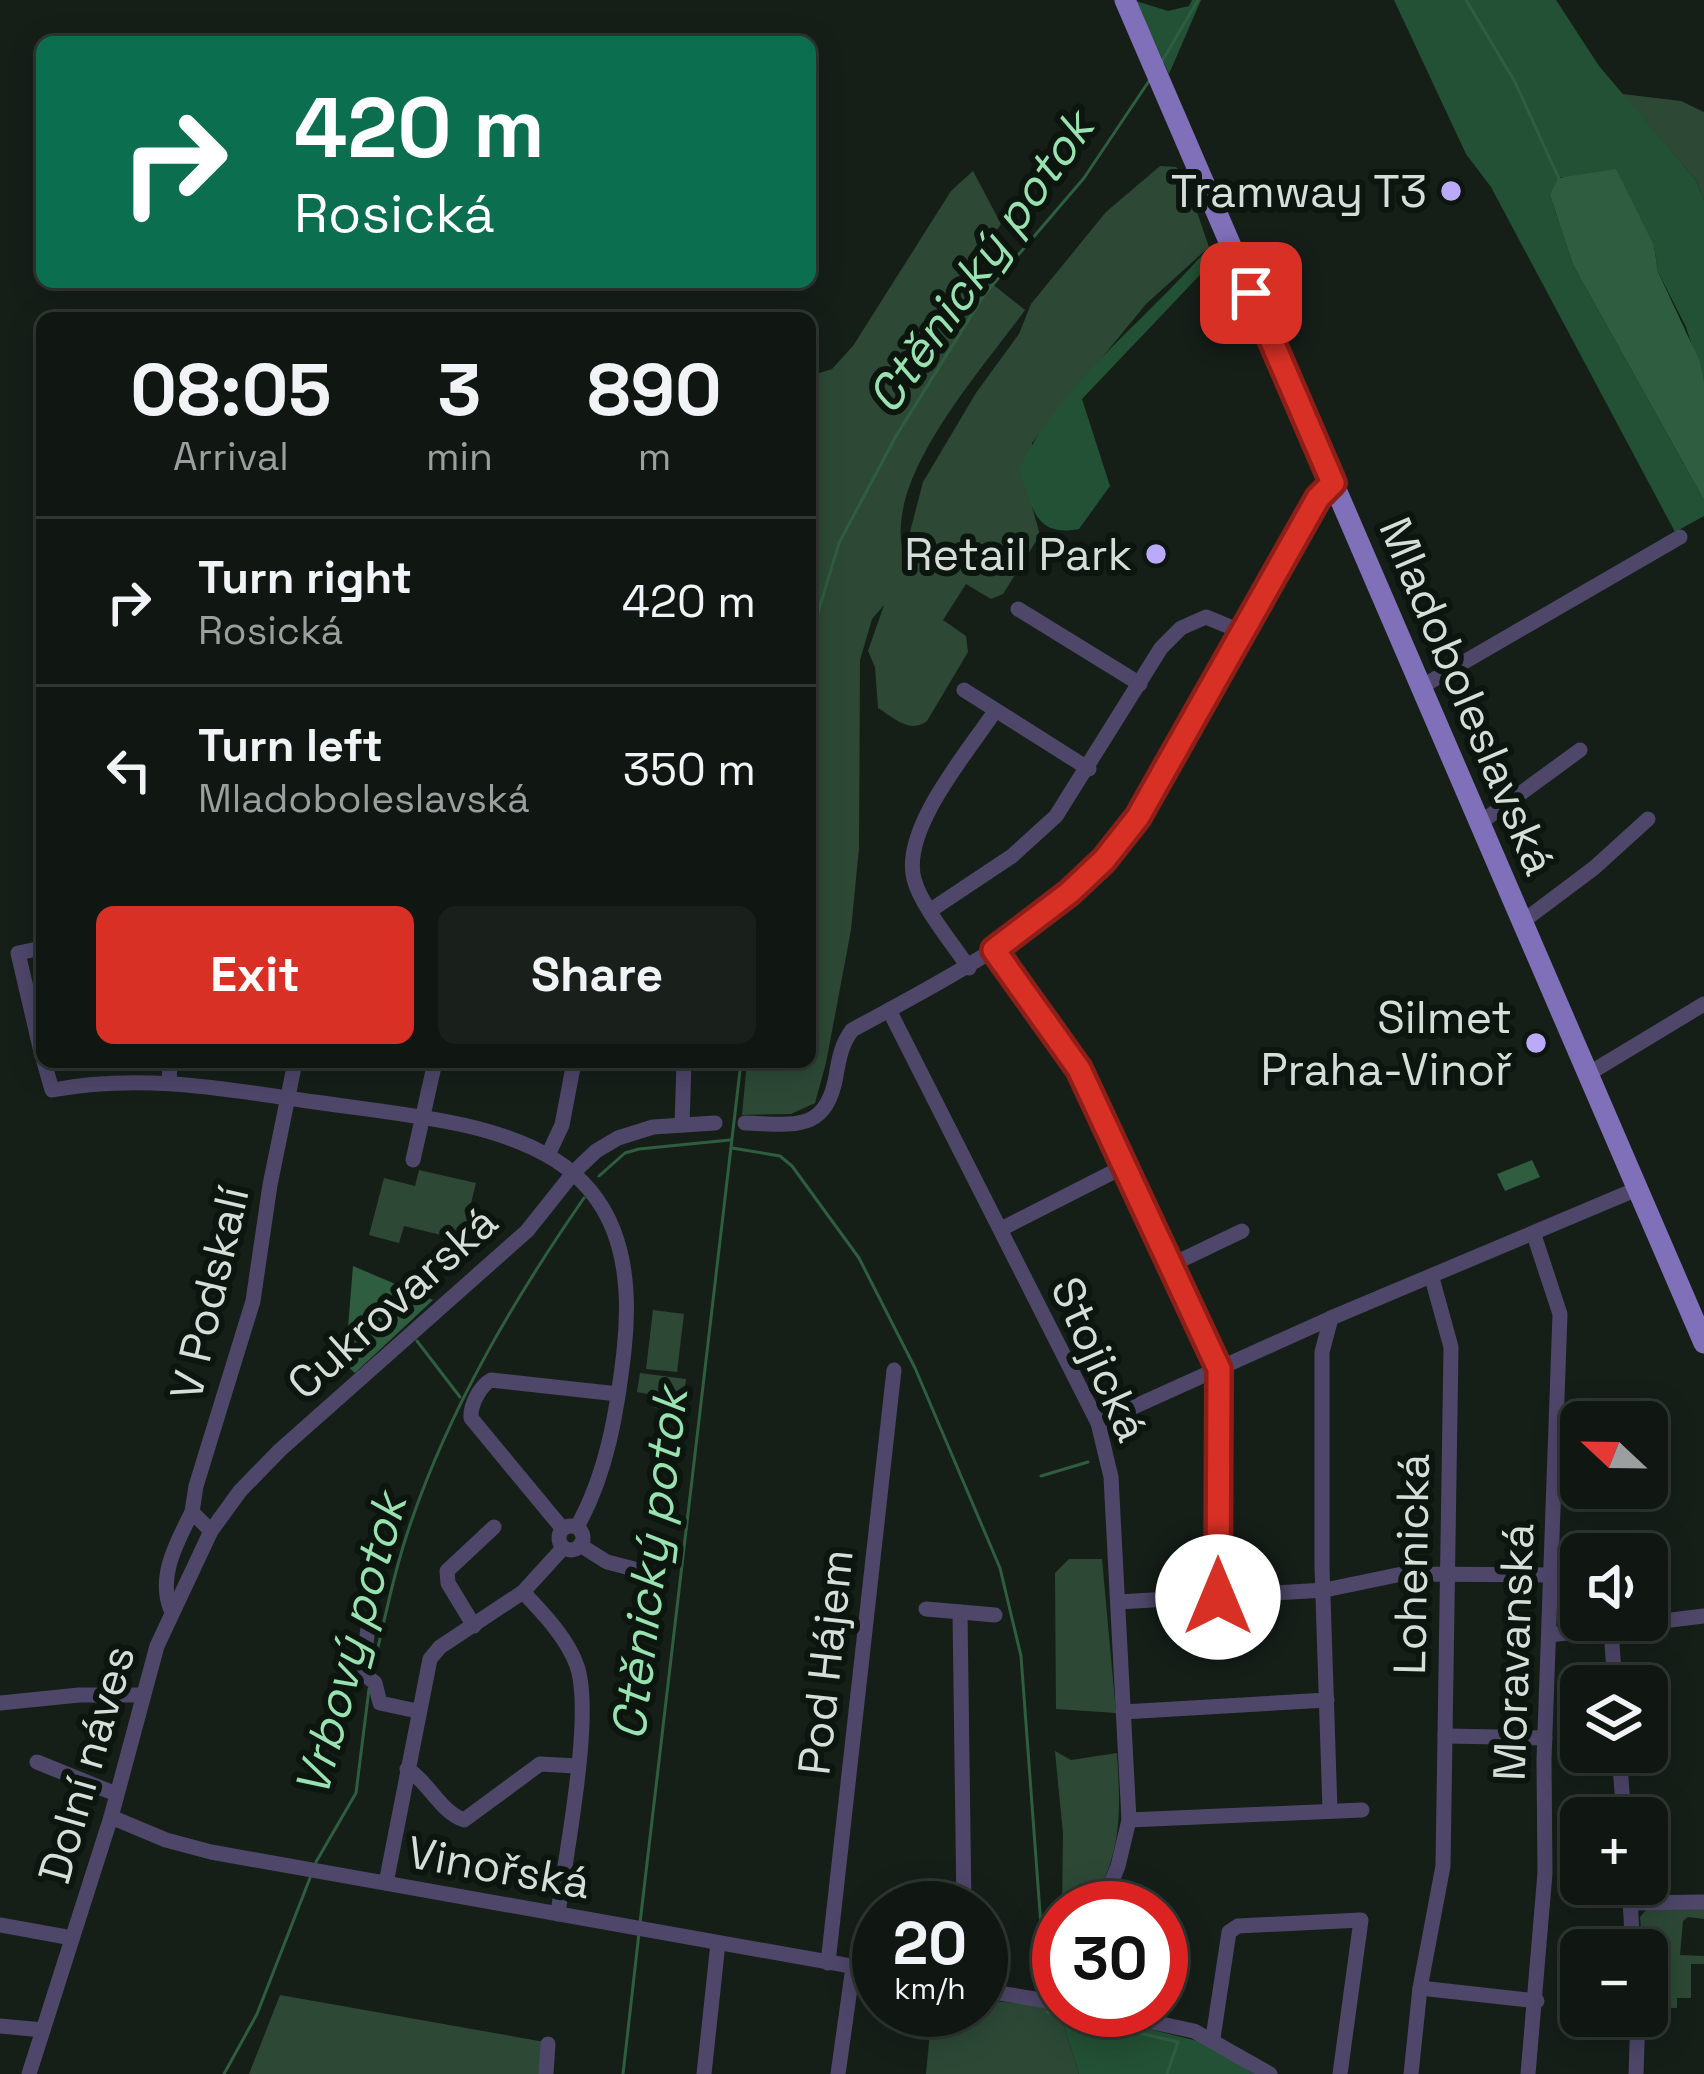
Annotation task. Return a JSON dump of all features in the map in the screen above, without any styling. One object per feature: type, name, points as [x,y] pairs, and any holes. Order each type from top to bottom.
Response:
[{"type":"main road","name":"Mladoboleslavská","points":[[1125,0],[1704,1343]]},
{"type":"street","points":[[745,1123],[796,1124],[820,1115],[833,1090],[846,1037],[969,968],[1081,882],[1138,817],[1240,631],[1318,498],[1333,483]]},
{"type":"street","points":[[1421,687],[1680,536]]},
{"type":"street","points":[[1018,609],[1140,684]]},
{"type":"street","points":[[932,910],[1012,856],[1056,816],[1161,649],[1181,628],[1206,617],[1240,631]]},
{"type":"street","points":[[964,690],[1089,770]]},
{"type":"street","points":[[969,968],[915,884],[913,871],[923,821],[995,711]]},
{"type":"street","points":[[1480,823],[1580,750]]},
{"type":"street","points":[[1522,922],[1594,868],[1648,819]]},
{"type":"street","points":[[36,949],[17,952],[36,1030]]},
{"type":"street","points":[[994,950],[1079,1069],[1219,1369],[1218,1597]]},
{"type":"street","points":[[1588,1074],[1704,1004]]},
{"type":"street","name":"Stojická","points":[[890,1010],[1098,1423],[1112,1477],[1129,1820],[1112,1881]]},
{"type":"street","points":[[46,1068],[52,1090],[96,1082],[169,1083],[422,1118],[502,1134],[574,1172],[607,1211],[621,1249],[627,1321],[618,1394],[599,1478],[570,1527],[558,1538],[607,1562],[642,1571]]},
{"type":"street","points":[[169,1083],[170,1068]]},
{"type":"street","name":"V Podskalí","points":[[171,1610],[166,1598],[170,1561],[192,1512],[253,1301],[294,1068]]},
{"type":"street","points":[[413,1160],[434,1068]]},
{"type":"street","points":[[548,1155],[562,1125],[573,1068]]},
{"type":"street","points":[[682,1125],[684,1068]]},
{"type":"street","name":"Cukrovarská","points":[[171,1610],[211,1531],[240,1491],[527,1231],[596,1151],[653,1127],[715,1124]]},
{"type":"street","points":[[1001,1229],[1125,1166]]},
{"type":"street","points":[[1098,1423],[1637,1189]]},
{"type":"street","points":[[1171,1265],[1242,1231]]},
{"type":"street","name":"Moravanská","points":[[1528,2074],[1545,1873],[1545,1738],[1560,1314],[1534,1235]]},
{"type":"street","name":"Lohenická","points":[[1411,2074],[1420,1988],[1443,1866],[1451,1346],[1432,1278]]},
{"type":"street","points":[[1330,1810],[1322,1567],[1322,1352],[1331,1318]]},
{"type":"street","name":"Pod Hájem","points":[[828,1963],[894,1370]]},
{"type":"street","points":[[570,1527],[470,1412],[491,1380],[618,1394]]},
{"type":"street","points":[[192,1512],[211,1531]]},
{"type":"street","points":[[474,1626],[448,1583],[447,1570],[494,1527]]},
{"type":"street","points":[[386,1883],[430,1659],[440,1647],[524,1592],[572,1547]]},
{"type":"street","points":[[1118,1602],[1325,1590],[1402,1574],[1550,1575]]},
{"type":"street","points":[[524,1592],[567,1644],[582,1690],[558,1914]]},
{"type":"street","points":[[926,1609],[995,1615]]},
{"type":"street","name":"Dolní náves","points":[[29,2074],[171,1610]]},
{"type":"street","points":[[959,1612],[964,1881]]},
{"type":"street","points":[[1668,1621],[1704,1616]]},
{"type":"street","points":[[369,1621],[362,1672],[370,1678],[380,1703],[417,1712]]},
{"type":"street","points":[[1550,1635],[1560,1634]]},
{"type":"street","points":[[0,1703],[143,1695]]},
{"type":"street","points":[[1123,1712],[1327,1700]]},
{"type":"street","points":[[1445,1736],[1545,1738]]},
{"type":"street","points":[[37,1762],[116,1795]]},
{"type":"street","points":[[407,1769],[423,1779],[452,1816],[464,1820],[540,1764],[577,1766]]},
{"type":"street","points":[[1129,1820],[1362,1810]]},
{"type":"street","name":"Vinořská","points":[[111,1816],[186,1846],[852,1967]]},
{"type":"street","points":[[1668,1902],[1704,1902]]},
{"type":"street","points":[[1213,2038],[1229,1932],[1238,1926],[1360,1920],[1340,2074]]},
{"type":"street","points":[[0,1925],[72,1938]]},
{"type":"street","points":[[704,2074],[718,1943]]},
{"type":"street","points":[[838,2074],[852,1974]]},
{"type":"street","points":[[1420,1988],[1537,2001]]},
{"type":"street","points":[[0,2026],[43,2030]]},
{"type":"street","points":[[1188,2029],[1213,2038],[1270,2074]]},
{"type":"street","points":[[1636,2074],[1637,2037]]},
{"type":"street","points":[[546,2074],[548,2044]]},
{"type":"shaded area","points":[[1192,0],[1201,0],[1169,74],[1136,1],[1168,11],[1189,6]]},
{"type":"shaded area","points":[[1394,0],[1556,0],[1599,66],[1696,180],[1704,201],[1704,383],[1686,327],[1658,272],[1654,246],[1578,177],[1560,177],[1550,195],[1573,265],[1704,500],[1704,516],[1675,532],[1491,187],[1466,154]]},
{"type":"shaded area","points":[[1622,94],[1681,101],[1704,112],[1704,201],[1696,180]]},
{"type":"shaded area","points":[[1160,166],[1176,167],[1185,177],[1209,247],[1146,304],[1032,443],[1031,503],[1040,535],[1003,594],[991,599],[966,584],[943,620],[966,636],[968,652],[921,725],[902,723],[878,708],[875,667],[868,651],[884,605],[872,619],[860,660],[859,848],[851,930],[826,1063],[815,1103],[791,1114],[742,1115],[746,1068],[816,1068],[816,374],[832,369],[853,346],[951,191],[973,171],[1001,224],[971,267],[1025,310],[962,394],[921,460],[901,525],[904,555],[923,482],[976,393],[1019,334],[1031,304],[1106,212]]},
{"type":"shaded area","points":[[1616,169],[1654,246],[1658,272],[1700,362],[1704,500],[1573,265],[1550,195],[1558,178]]},
{"type":"shaded area","points":[[1209,247],[1216,258],[1082,399],[1110,486],[1079,529],[1043,523],[1019,469],[1037,437],[1082,379]]},
{"type":"shaded area","points":[[1532,1160],[1540,1177],[1505,1191],[1497,1174]]},
{"type":"shaded area","points":[[419,1170],[476,1183],[462,1240],[404,1226],[399,1243],[369,1235],[384,1178],[415,1186]]},
{"type":"shaded area","points":[[353,1266],[433,1300],[355,1373],[345,1364]]},
{"type":"shaded area","points":[[653,1310],[684,1314],[677,1372],[646,1369]]},
{"type":"shaded area","points":[[640,1373],[686,1379],[682,1410],[655,1408],[648,1394],[637,1392]]},
{"type":"shaded area","points":[[1069,1559],[1102,1559],[1116,1713],[1056,1709],[1055,1573]]},
{"type":"shaded area","points":[[1055,1751],[1071,1760],[1117,1753],[1117,1833],[1104,1881],[1062,1881]]},
{"type":"shaded area","points":[[1704,1909],[1704,1919],[1683,1921],[1680,1955],[1704,1956],[1704,1964],[1691,1964],[1691,1998],[1677,1998],[1677,2008],[1668,2008],[1668,1929],[1641,1929],[1640,1917],[1646,1910]]},
{"type":"shaded area","points":[[280,1995],[545,2042],[544,2074],[249,2074]]},
{"type":"shaded area","points":[[1008,2002],[1032,2005],[1032,2037],[1067,2037],[1079,2074],[926,2074],[929,2037],[1008,2037]]},
{"type":"shaded area","points":[[1067,2037],[1181,2037],[1210,2044],[1255,2074],[1079,2074]]},
{"type":"waterway","name":"Ctěnický potok","points":[[1161,63],[1198,0]]},
{"type":"waterway","points":[[1466,0],[1515,82],[1560,181]]},
{"type":"waterway","name":"Ctěnický potok","points":[[816,619],[839,543],[896,436],[984,295],[1084,178],[1149,81]]},
{"type":"waterway","name":"Ctěnický potok","points":[[640,1923],[740,1068]]},
{"type":"waterway","name":"Vrbový potok","points":[[599,1176],[625,1153],[639,1149],[730,1140]]},
{"type":"waterway","points":[[732,1148],[780,1156],[792,1166],[859,1258],[915,1368],[1000,1568],[1021,1656],[1038,1881]]},
{"type":"waterway","name":"Vrbový potok","points":[[372,1673],[405,1541],[445,1437],[509,1314],[584,1198]]},
{"type":"waterway","points":[[417,1341],[460,1397]]},
{"type":"waterway","points":[[1041,1476],[1088,1462]]},
{"type":"waterway","name":"Vrbový potok","points":[[316,1862],[356,1793],[369,1689]]},
{"type":"waterway","name":"Vrbový potok","points":[[224,2074],[257,2014],[310,1878]]},
{"type":"waterway","name":"Ctěnický potok","points":[[623,2074],[639,1933]]},
{"type":"waterway","points":[[1156,2037],[1178,2042],[1167,2074]]},
{"type":"place","name":"Tramway T3","points":[[1451,191]]},
{"type":"place","name":"Retail Park","points":[[1156,554]]},
{"type":"place","name":"Silmet Praha-Vinoř","points":[[1536,1043]]},
{"type":"route","points":[[1218,1597],[1219,1369],[1079,1069],[994,950],[1069,893],[1104,860],[1138,817],[1240,631],[1318,498],[1333,483],[1251,293]]}]
